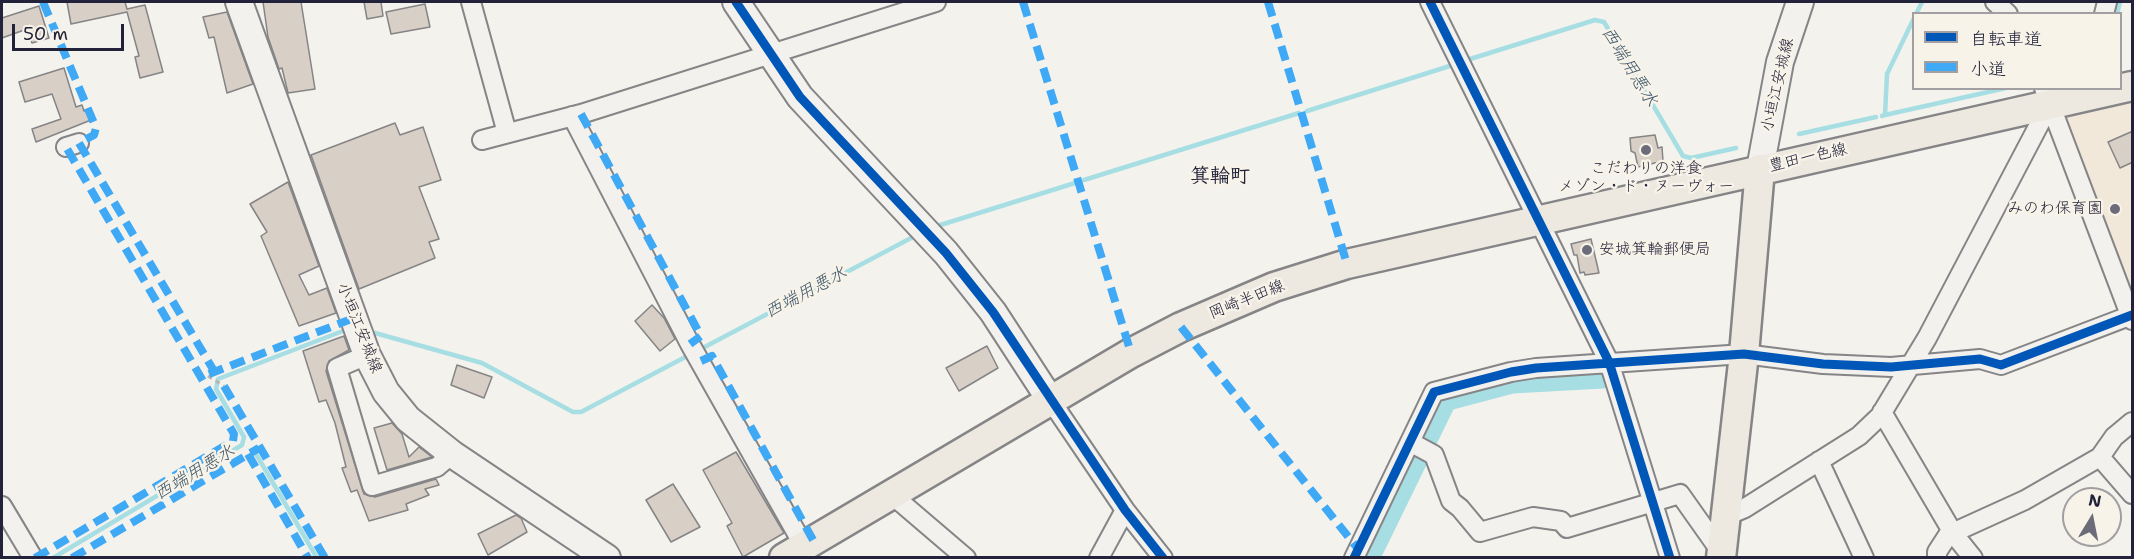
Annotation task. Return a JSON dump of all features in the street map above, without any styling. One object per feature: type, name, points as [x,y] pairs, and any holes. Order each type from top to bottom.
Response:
[{"type":"main road","name":"小垣江安城線","points":[[239,2],[367,355],[386,392],[408,419],[452,454],[607,558]]},
{"type":"main road","points":[[736,2],[800,97],[946,253],[993,312],[1052,401]]},
{"type":"main road","name":"小垣江安城線","points":[[1760,169],[1780,62],[1800,2]]},
{"type":"main road","name":"豊田一色線","points":[[1721,555],[1744,354],[1760,169],[2051,94],[2092,90]]},
{"type":"main road","name":"岡崎半田線","points":[[794,552],[1180,327],[1274,288],[1347,264],[1760,169]]},
{"type":"street","points":[[471,2],[507,133]]},
{"type":"street","points":[[482,140],[572,116],[936,2]]},
{"type":"street","points":[[1430,2],[1609,362],[1670,558]]},
{"type":"street","points":[[1353,558],[1434,392],[1511,372],[1609,362],[1744,354],[1823,364],[1911,365],[1980,359],[2001,365],[2132,317],[2051,94]]},
{"type":"street","points":[[1726,516],[1745,508],[1859,436],[1882,412],[1911,365],[2051,94]]},
{"type":"street","points":[[572,116],[794,552]]},
{"type":"street","points":[[367,355],[337,368],[372,486],[437,467],[452,454]]},
{"type":"street","points":[[1052,401],[1125,510],[1163,558]]},
{"type":"street","points":[[1882,412],[1953,533],[1973,558]]},
{"type":"street","points":[[1937,558],[1937,552],[1944,538],[2025,500],[2100,457],[2114,437],[2133,422]]},
{"type":"street","points":[[1410,442],[1434,455],[1451,501],[1480,532],[1533,517],[1561,521],[1567,528],[1652,505],[1680,494],[1721,555]]},
{"type":"street","points":[[2100,457],[2133,494]]},
{"type":"street","points":[[1819,461],[1864,558]]},
{"type":"street","points":[[891,494],[966,558]]},
{"type":"street","points":[[2,506],[33,558]]},
{"type":"street","points":[[1099,558],[1125,510]]},
{"type":"path","points":[[208,376],[224,386]]},
{"type":"shaded area","name":"みのわ保育園","points":[[2132,103],[2132,303],[2064,116]]},
{"type":"building","points":[[67,2],[125,2],[127,9],[145,5],[163,72],[140,78],[135,57],[139,56],[127,12],[71,24]]},
{"type":"building","points":[[263,2],[301,2],[315,89],[288,93],[282,68],[279,69],[268,37]]},
{"type":"building","points":[[364,2],[381,2],[383,16],[367,19]]},
{"type":"building","points":[[425,4],[430,27],[391,34],[386,12]]},
{"type":"building","points":[[39,6],[49,38],[32,43],[27,29],[2,38],[2,18]]},
{"type":"building","points":[[227,12],[253,84],[227,93],[214,37],[209,38],[203,17]]},
{"type":"building","points":[[64,68],[76,107],[82,105],[84,111],[88,110],[91,120],[36,142],[32,129],[61,119],[52,94],[25,102],[19,82]]},
{"type":"building","points":[[395,123],[400,135],[423,127],[441,180],[419,187],[439,239],[429,242],[435,258],[359,289],[311,155]]},
{"type":"building","points":[[2133,131],[2133,162],[2120,168],[2108,142]]},
{"type":"building","name":"こだわりの洋食 メゾン・ド・ヌーヴォー","points":[[1655,135],[1658,148],[1662,147],[1663,161],[1638,167],[1635,153],[1631,151],[1630,138]]},
{"type":"building","points":[[288,182],[319,266],[299,275],[309,295],[327,288],[336,313],[299,326],[261,236],[267,232],[250,204]]},
{"type":"building","points":[[1591,239],[1599,273],[1585,275],[1584,272],[1580,273],[1577,255],[1574,255],[1571,244]]},
{"type":"building","points":[[652,305],[664,318],[675,339],[660,351],[635,321]]},
{"type":"building","points":[[344,336],[349,350],[329,361],[326,371],[364,494],[375,497],[436,479],[439,485],[425,489],[429,495],[406,504],[408,510],[369,521],[357,490],[351,492],[342,468],[346,467],[335,423],[326,400],[319,402],[303,351]]},
{"type":"building","points":[[987,346],[998,368],[959,391],[946,368]]},
{"type":"building","points":[[457,365],[492,377],[484,398],[451,385]]},
{"type":"building","points":[[392,423],[402,434],[409,457],[419,447],[432,457],[387,470],[374,428]]},
{"type":"building","points":[[736,452],[784,533],[743,557],[727,526],[732,523],[703,470]]},
{"type":"building","points":[[673,484],[700,527],[671,542],[646,500]]},
{"type":"building","points":[[516,515],[521,518],[527,532],[488,555],[478,534]]},
{"type":"waterway","name":"西端用悪水","points":[[1917,12],[1922,2]]},
{"type":"waterway","points":[[2118,12],[2120,2]]},
{"type":"waterway","name":"西端用悪水","points":[[1467,60],[1595,20],[1604,22],[1683,156],[1691,158],[1736,148]]},
{"type":"waterway","name":"西端用悪水","points":[[1882,116],[1885,115],[1887,74],[1912,22]]},
{"type":"waterway","name":"西端用悪水","points":[[1307,111],[1453,65]]},
{"type":"waterway","points":[[1885,115],[1997,90]]},
{"type":"waterway","name":"西端用悪水","points":[[1084,180],[1299,113]]},
{"type":"waterway","name":"西端用悪水","points":[[1799,134],[1876,117]]},
{"type":"waterway","name":"西端用悪水","points":[[934,227],[1075,183]]},
{"type":"waterway","name":"西端用悪水","points":[[699,350],[913,237]]},
{"type":"waterway","name":"西端用悪水","points":[[53,558],[242,445],[244,437],[216,389],[218,379],[348,329]]},
{"type":"waterway","name":"西端用悪水","points":[[368,331],[482,363],[573,412],[581,412],[691,354]]},
{"type":"waterway","points":[[1366,558],[1444,398],[1512,380],[1603,375]]},
{"type":"waterway","points":[[256,454],[317,558]]},
{"type":"marked path","points":[[43,2],[96,128],[94,135],[79,143],[214,371]]},
{"type":"marked path","points":[[1023,2],[1131,353]]},
{"type":"marked path","points":[[1268,2],[1347,264]]},
{"type":"marked path","points":[[581,114],[701,336],[690,344]]},
{"type":"marked path","points":[[35,558],[233,441],[234,434],[66,147]]},
{"type":"marked path","points":[[209,374],[354,318]]},
{"type":"marked path","points":[[1181,327],[1358,549]]},
{"type":"marked path","points":[[701,361],[712,356],[813,540]]},
{"type":"marked path","points":[[224,386],[325,558]]},
{"type":"marked path","points":[[72,558],[259,448]]},
{"type":"marked path","points":[[248,454],[308,558]]},
{"type":"cycle path","points":[[736,2],[800,97],[946,253],[993,312],[1125,510],[1163,558]]},
{"type":"cycle path","points":[[1430,2],[1609,362],[1670,558]]},
{"type":"cycle path","points":[[1354,558],[1434,392],[1511,372],[1536,368],[1744,354],[1823,364],[1891,367],[1980,359],[2001,365],[2132,315]]},
{"type":"place","name":"こだわりの洋食 メゾン・ド・ヌーヴォー","points":[[1646,150]]},
{"type":"place","name":"みのわ保育園","points":[[2115,209]]},
{"type":"place","name":"安城箕輪郵便局","points":[[1587,250]]},
{"type":"district","name":"箕輪町","points":[[1220,177]]}]
